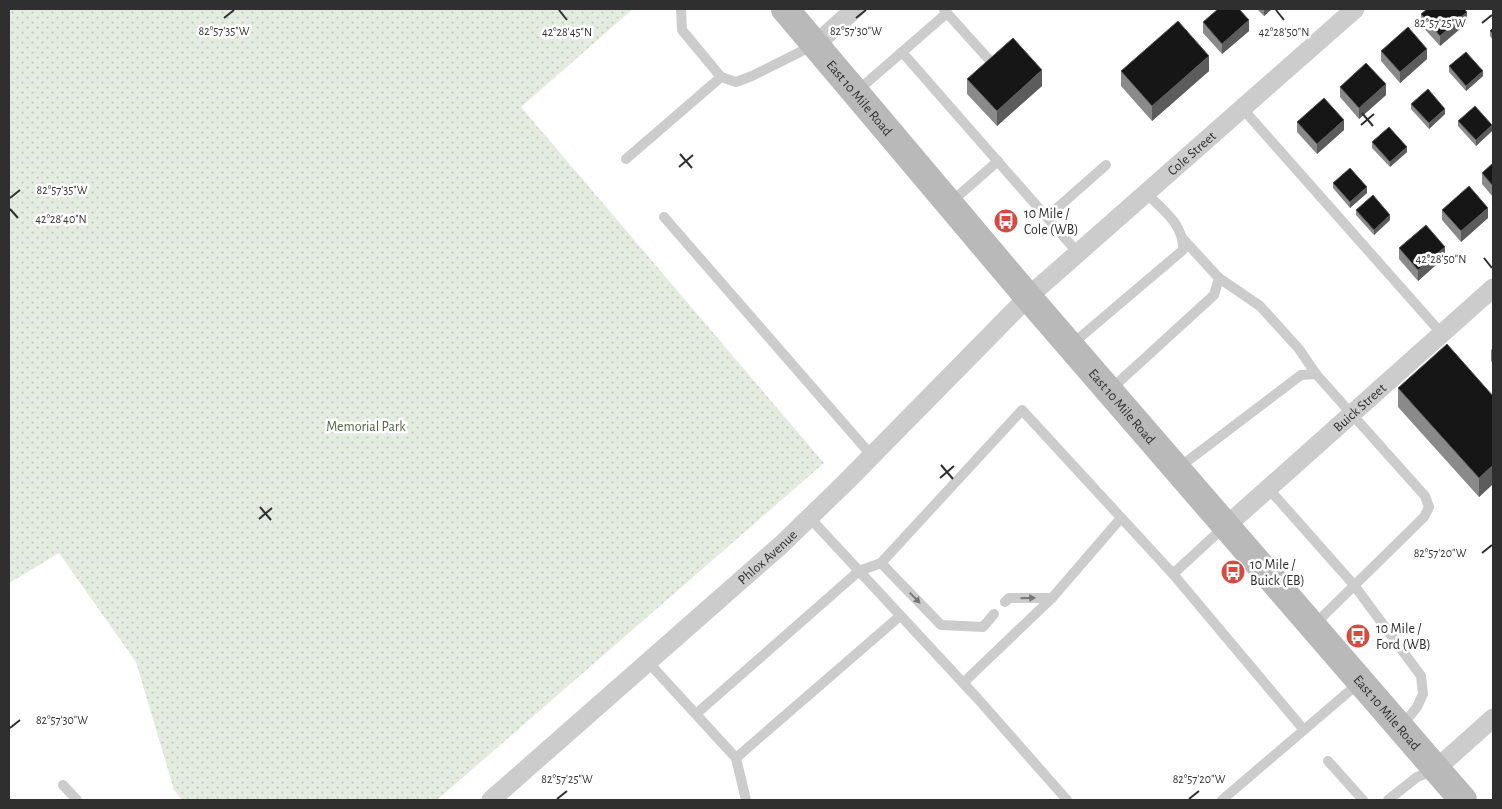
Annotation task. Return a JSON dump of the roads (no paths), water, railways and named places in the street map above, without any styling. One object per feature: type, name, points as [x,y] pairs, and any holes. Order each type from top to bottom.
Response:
[{"type":"main road","name":"East 10 Mile Road","points":[[785,9],[1176,470],[1463,800]]},
{"type":"street","points":[[816,44],[855,9]]},
{"type":"street","name":"Cole Street","points":[[1028,297],[1355,9]]},
{"type":"street","name":"Buick Street","points":[[1225,527],[1493,288]]},
{"type":"street","name":"Phlox Avenue","points":[[491,800],[781,545],[872,456],[1028,297]]},
{"type":"street","points":[[1436,769],[1493,718]]},
{"type":"lane","points":[[681,9],[682,30],[721,77],[736,82],[816,44]]},
{"type":"lane","points":[[856,92],[945,11],[992,63]]},
{"type":"lane","points":[[902,52],[1078,253]]},
{"type":"lane","points":[[626,159],[721,77]]},
{"type":"lane","points":[[1242,108],[1442,334]]},
{"type":"lane","points":[[950,204],[998,161]]},
{"type":"lane","points":[[1047,217],[1106,165]]},
{"type":"lane","points":[[1146,193],[1176,223],[1183,239],[1219,278],[1260,306],[1299,349],[1316,374],[1425,496],[1429,507],[1424,517],[1312,627]]},
{"type":"lane","points":[[664,217],[872,456]]},
{"type":"lane","points":[[1070,346],[1183,250],[1183,239]]},
{"type":"lane","points":[[1109,391],[1214,295],[1219,278]]},
{"type":"lane","points":[[1176,470],[1301,375],[1316,374]]},
{"type":"lane","points":[[696,714],[859,571],[881,564],[1022,410],[1173,574],[1304,730]]},
{"type":"lane","points":[[1268,488],[1354,586],[1421,676],[1423,694],[1417,707],[1400,728]]},
{"type":"lane","points":[[809,518],[963,682],[1067,800]]},
{"type":"lane","points":[[963,682],[1052,598],[1121,518]]},
{"type":"lane","points":[[1173,574],[1225,527]]},
{"type":"lane","points":[[881,564],[941,625],[983,627],[994,614]]},
{"type":"lane","points":[[1005,602],[1009,598],[1052,598]]},
{"type":"lane","points":[[736,758],[900,616]]},
{"type":"lane","points":[[648,662],[736,758],[746,800]]},
{"type":"lane","points":[[1222,800],[1361,682]]},
{"type":"lane","points":[[1328,761],[1363,800]]},
{"type":"lane","points":[[1388,800],[1417,777],[1436,769]]},
{"type":"lane","points":[[63,784],[76,800]]},
{"type":"place","name":"10 Mile / Cole (WB)","points":[[1006,221]]},
{"type":"place","name":"10 Mile / Buick (EB)","points":[[1233,572]]},
{"type":"place","name":"10 Mile / Ford (WB)","points":[[1358,636]]},
{"type":"park label","name":"Memorial Park","points":[[366,426]]}]
